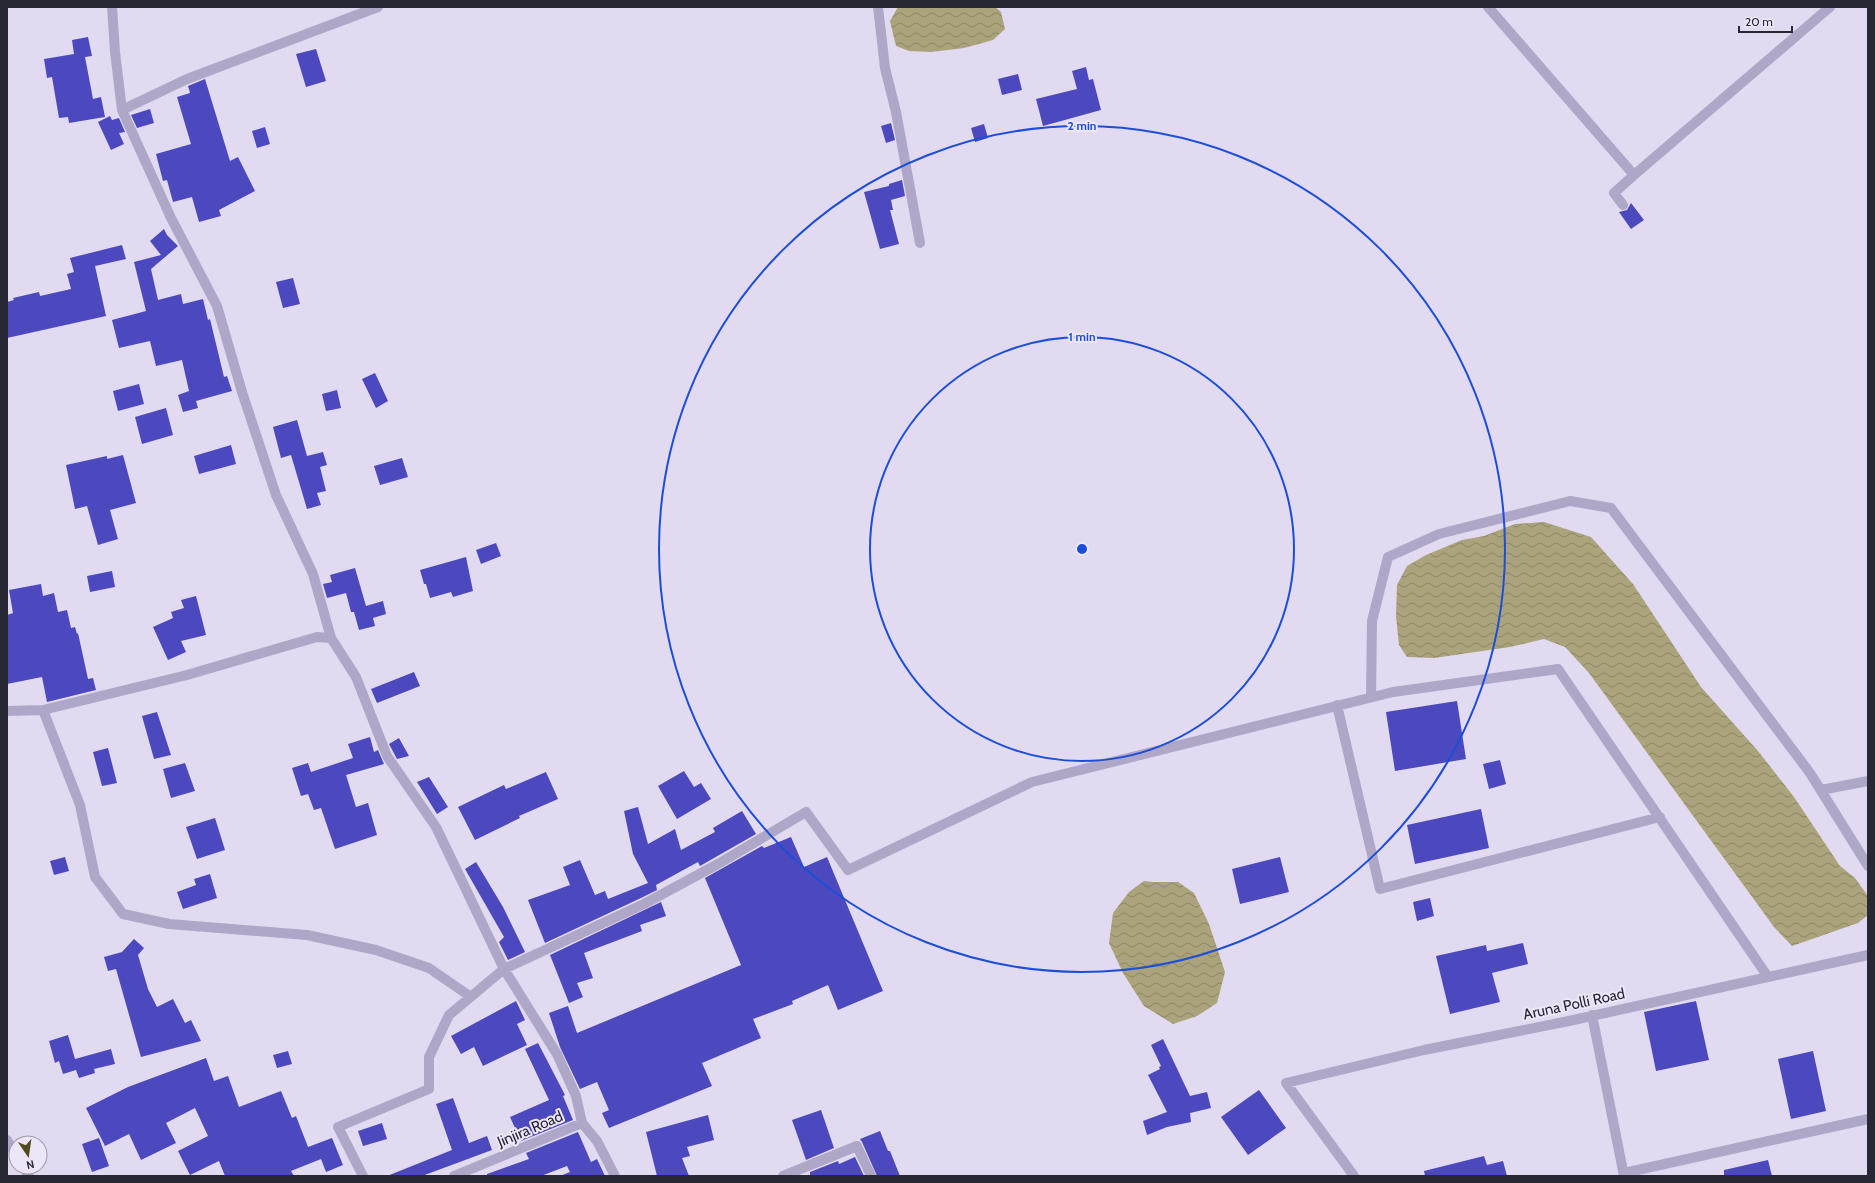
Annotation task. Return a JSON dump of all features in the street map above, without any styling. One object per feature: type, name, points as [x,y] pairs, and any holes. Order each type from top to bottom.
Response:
[{"type":"street","points":[[112,7],[115,52],[122,110],[171,218],[217,306],[242,392],[276,495],[313,574],[331,638],[356,677],[387,756],[436,827],[504,969],[557,1054],[576,1096],[582,1123]]},
{"type":"street","points":[[122,110],[187,79],[378,7]]},
{"type":"street","points":[[878,7],[885,68],[896,112],[920,243]]},
{"type":"street","points":[[1488,7],[1634,175]]},
{"type":"street","points":[[1623,205],[1614,193],[1830,7]]},
{"type":"street","points":[[1370,697],[1372,621],[1388,558],[1439,534],[1570,502],[1611,508],[1810,773],[1868,866]]},
{"type":"street","points":[[7,712],[44,710],[187,675],[317,637],[331,638]]},
{"type":"street","points":[[363,1176],[338,1128],[429,1089],[429,1057],[449,1015],[504,969],[644,904],[718,864],[806,812],[848,870],[1032,782],[1392,692],[1558,668],[1768,977]]},
{"type":"street","points":[[1337,705],[1380,889],[1660,817]]},
{"type":"street","points":[[44,710],[80,805],[95,877],[123,914],[169,924],[232,927],[307,934],[376,950],[429,968],[471,997]]},
{"type":"street","points":[[1821,790],[1868,781]]},
{"type":"street","name":"Aruna Polli Road","points":[[1354,1176],[1286,1083],[1424,1050],[1868,955]]},
{"type":"street","points":[[1592,1015],[1624,1174],[1868,1119]]},
{"type":"street","name":"Jinjira Road","points":[[454,1176],[582,1123],[597,1141],[615,1176]]},
{"type":"street","points":[[783,1176],[857,1146],[871,1176]]},
{"type":"water","points":[[898,7],[995,7],[1001,12],[1005,29],[993,40],[964,48],[931,52],[909,51],[896,46],[890,21]]},
{"type":"water","points":[[1544,522],[1591,537],[1633,584],[1701,687],[1758,751],[1794,797],[1840,866],[1855,878],[1868,896],[1868,915],[1858,923],[1792,946],[1774,927],[1589,673],[1565,647],[1544,639],[1510,647],[1434,658],[1407,657],[1399,645],[1396,616],[1397,585],[1407,566],[1426,555],[1462,540],[1484,536],[1515,524]]},
{"type":"water","points":[[1144,881],[1178,882],[1194,893],[1209,924],[1225,972],[1217,1003],[1197,1016],[1173,1024],[1144,1006],[1123,973],[1109,943],[1113,913],[1129,892]]},
{"type":"building","points":[[88,37],[92,56],[85,57],[93,99],[101,97],[105,117],[69,123],[68,117],[59,118],[52,77],[47,78],[44,59],[74,54],[72,40]]},
{"type":"building","points":[[316,49],[326,81],[306,87],[296,54]]},
{"type":"building","points":[[1086,67],[1089,80],[1093,79],[1101,110],[1043,126],[1036,99],[1077,89],[1072,71]]},
{"type":"building","points":[[1018,74],[1022,90],[1002,95],[998,79]]},
{"type":"building","points":[[205,79],[230,161],[238,157],[255,191],[219,210],[221,216],[199,222],[192,197],[173,202],[167,180],[163,181],[156,154],[191,144],[177,97],[190,93],[188,86]]},
{"type":"building","points":[[150,109],[154,123],[137,128],[131,115]]},
{"type":"building","points":[[110,116],[112,120],[119,118],[125,132],[119,133],[124,144],[111,150],[98,122]]},
{"type":"building","points":[[891,123],[895,140],[886,143],[881,126]]},
{"type":"building","points":[[984,124],[988,138],[975,142],[971,128]]},
{"type":"building","points":[[265,127],[270,144],[257,148],[252,131]]},
{"type":"building","points":[[902,180],[905,196],[891,200],[893,210],[890,210],[899,244],[880,249],[864,192],[889,186],[889,184]]},
{"type":"building","points":[[1631,203],[1644,220],[1631,229],[1619,212],[1627,210]]},
{"type":"building","points":[[164,229],[167,235],[178,246],[151,269],[158,300],[181,294],[183,304],[203,299],[208,320],[210,319],[224,377],[227,376],[232,391],[196,401],[198,408],[183,412],[178,395],[189,391],[182,360],[156,366],[150,341],[119,348],[112,320],[146,311],[134,262],[161,255],[150,241]]},
{"type":"building","points":[[122,245],[126,259],[95,266],[106,316],[7,338],[7,302],[14,300],[13,298],[39,292],[40,296],[71,289],[67,274],[74,272],[70,258]]},
{"type":"building","points":[[293,278],[300,304],[283,308],[276,282]]},
{"type":"building","points":[[375,373],[388,401],[376,408],[362,379]]},
{"type":"building","points":[[139,384],[144,404],[118,411],[113,391]]},
{"type":"building","points":[[337,390],[341,408],[326,411],[322,394]]},
{"type":"building","points":[[166,408],[173,435],[142,444],[135,417]]},
{"type":"building","points":[[297,420],[307,456],[323,452],[327,465],[320,467],[326,491],[317,493],[321,505],[307,509],[291,455],[281,458],[273,427]]},
{"type":"building","points":[[231,445],[236,464],[199,474],[194,456]]},
{"type":"building","points":[[123,455],[136,503],[110,510],[118,539],[98,545],[87,506],[75,509],[66,465],[107,456],[107,459]]},
{"type":"building","points":[[402,458],[408,477],[380,485],[374,466]]},
{"type":"building","points":[[496,543],[501,556],[481,564],[476,550]]},
{"type":"building","points":[[466,557],[473,591],[453,597],[451,592],[430,598],[420,570]]},
{"type":"building","points":[[355,568],[366,606],[383,601],[386,614],[373,618],[375,626],[359,630],[354,612],[351,612],[346,593],[327,598],[323,584],[332,582],[330,575]]},
{"type":"building","points":[[112,571],[115,587],[90,592],[87,576]]},
{"type":"building","points":[[41,584],[43,596],[54,593],[58,612],[67,610],[71,628],[75,627],[77,634],[78,633],[88,679],[93,678],[96,690],[47,702],[42,677],[7,684],[7,615],[13,613],[9,590]]},
{"type":"building","points":[[196,596],[206,635],[181,641],[186,652],[168,660],[153,627],[173,618],[171,612],[184,608],[181,600]]},
{"type":"building","points":[[414,672],[420,686],[377,703],[371,689]]},
{"type":"building","points":[[1457,701],[1466,759],[1395,771],[1386,712]]},
{"type":"building","points":[[157,712],[171,755],[154,759],[142,716]]},
{"type":"building","points":[[370,737],[374,752],[378,750],[384,764],[346,775],[356,807],[368,803],[377,835],[335,849],[321,808],[314,810],[308,794],[301,796],[292,768],[308,763],[311,772],[353,758],[348,744]]},
{"type":"building","points":[[399,738],[409,756],[397,759],[389,744]]},
{"type":"building","points":[[108,748],[117,783],[102,786],[93,752]]},
{"type":"building","points":[[1500,760],[1506,784],[1489,789],[1483,764]]},
{"type":"building","points":[[185,763],[195,791],[171,798],[163,769]]},
{"type":"building","points":[[684,771],[694,787],[701,783],[711,799],[677,819],[658,786]]},
{"type":"building","points":[[546,772],[558,799],[519,816],[520,818],[475,840],[458,807],[504,785],[506,789]]},
{"type":"building","points":[[429,777],[448,807],[437,814],[417,782]]},
{"type":"building","points":[[638,807],[648,844],[675,829],[681,850],[715,832],[713,828],[742,811],[756,834],[700,866],[698,862],[656,885],[657,890],[545,943],[528,900],[570,885],[563,867],[580,860],[595,895],[605,891],[608,899],[648,883],[633,854],[624,811]]},
{"type":"building","points":[[1481,809],[1489,848],[1415,864],[1407,825]]},
{"type":"building","points":[[215,818],[225,850],[197,859],[186,827]]},
{"type":"building","points":[[791,837],[804,867],[827,857],[883,991],[838,1010],[828,985],[792,1001],[793,1004],[753,1019],[761,1038],[702,1063],[712,1086],[609,1128],[602,1113],[609,1110],[597,1082],[580,1089],[560,1047],[549,1013],[568,1006],[577,1033],[741,965],[705,878],[762,846],[764,848]]},
{"type":"building","points":[[65,857],[69,871],[54,875],[50,861]]},
{"type":"building","points":[[1280,857],[1289,892],[1240,904],[1232,869]]},
{"type":"building","points":[[476,862],[503,907],[525,952],[508,960],[499,942],[504,937],[465,869]]},
{"type":"building","points":[[210,874],[217,898],[183,909],[177,892],[196,885],[194,879]]},
{"type":"building","points":[[1430,898],[1434,916],[1417,921],[1413,902]]},
{"type":"building","points":[[661,902],[666,916],[640,925],[642,931],[584,953],[593,978],[577,983],[583,997],[569,1003],[550,955]]},
{"type":"building","points":[[134,939],[144,948],[138,955],[148,989],[157,1007],[173,999],[185,1023],[191,1020],[201,1041],[141,1057],[116,969],[108,971],[104,957],[122,952]]},
{"type":"building","points":[[1523,943],[1528,964],[1492,973],[1500,1002],[1450,1014],[1436,956],[1486,945],[1487,951]]},
{"type":"building","points":[[516,1001],[525,1020],[517,1024],[527,1045],[483,1066],[474,1047],[461,1054],[451,1036]]},
{"type":"building","points":[[1696,1001],[1709,1060],[1656,1071],[1644,1012]]},
{"type":"building","points":[[68,1035],[75,1059],[111,1049],[115,1064],[94,1069],[95,1073],[79,1078],[76,1070],[63,1074],[59,1061],[55,1063],[49,1041]]},
{"type":"building","points":[[1163,1039],[1190,1096],[1207,1092],[1211,1108],[1190,1113],[1191,1122],[1167,1127],[1147,1135],[1143,1121],[1167,1112],[1148,1075],[1160,1069],[1159,1067],[1161,1066],[1151,1045]]},
{"type":"building","points":[[538,1043],[565,1095],[563,1096],[573,1120],[521,1141],[510,1117],[549,1100],[525,1049]]},
{"type":"building","points":[[288,1051],[292,1064],[277,1068],[273,1055]]},
{"type":"building","points":[[1813,1051],[1826,1111],[1791,1119],[1778,1059]]},
{"type":"building","points":[[206,1058],[214,1081],[228,1076],[239,1107],[281,1091],[292,1118],[296,1116],[308,1147],[332,1138],[343,1165],[326,1172],[321,1159],[291,1171],[294,1176],[225,1176],[219,1161],[190,1175],[178,1151],[208,1136],[195,1108],[166,1123],[176,1143],[141,1160],[129,1134],[105,1146],[86,1108],[128,1087]]},
{"type":"building","points":[[1259,1090],[1286,1128],[1248,1155],[1221,1117]]},
{"type":"building","points":[[453,1098],[469,1143],[487,1136],[492,1150],[422,1176],[387,1176],[452,1150],[436,1104]]},
{"type":"building","points":[[821,1110],[834,1148],[806,1160],[792,1120]]},
{"type":"building","points":[[708,1115],[714,1140],[687,1147],[690,1156],[682,1158],[689,1176],[657,1176],[646,1132]]},
{"type":"building","points":[[382,1123],[387,1139],[363,1146],[358,1131]]},
{"type":"building","points":[[880,1131],[900,1176],[877,1176],[860,1139]]},
{"type":"building","points":[[578,1132],[591,1162],[597,1159],[605,1176],[560,1176],[570,1172],[567,1166],[541,1176],[487,1176],[487,1174],[529,1159],[526,1153]]},
{"type":"building","points":[[99,1138],[109,1166],[92,1172],[82,1144]]},
{"type":"building","points":[[1484,1156],[1487,1165],[1503,1161],[1507,1176],[1425,1176],[1424,1171]]},
{"type":"building","points":[[855,1157],[864,1176],[810,1176],[810,1172],[838,1161],[839,1164]]},
{"type":"building","points":[[1768,1160],[1772,1176],[1724,1176],[1724,1170]]}]
